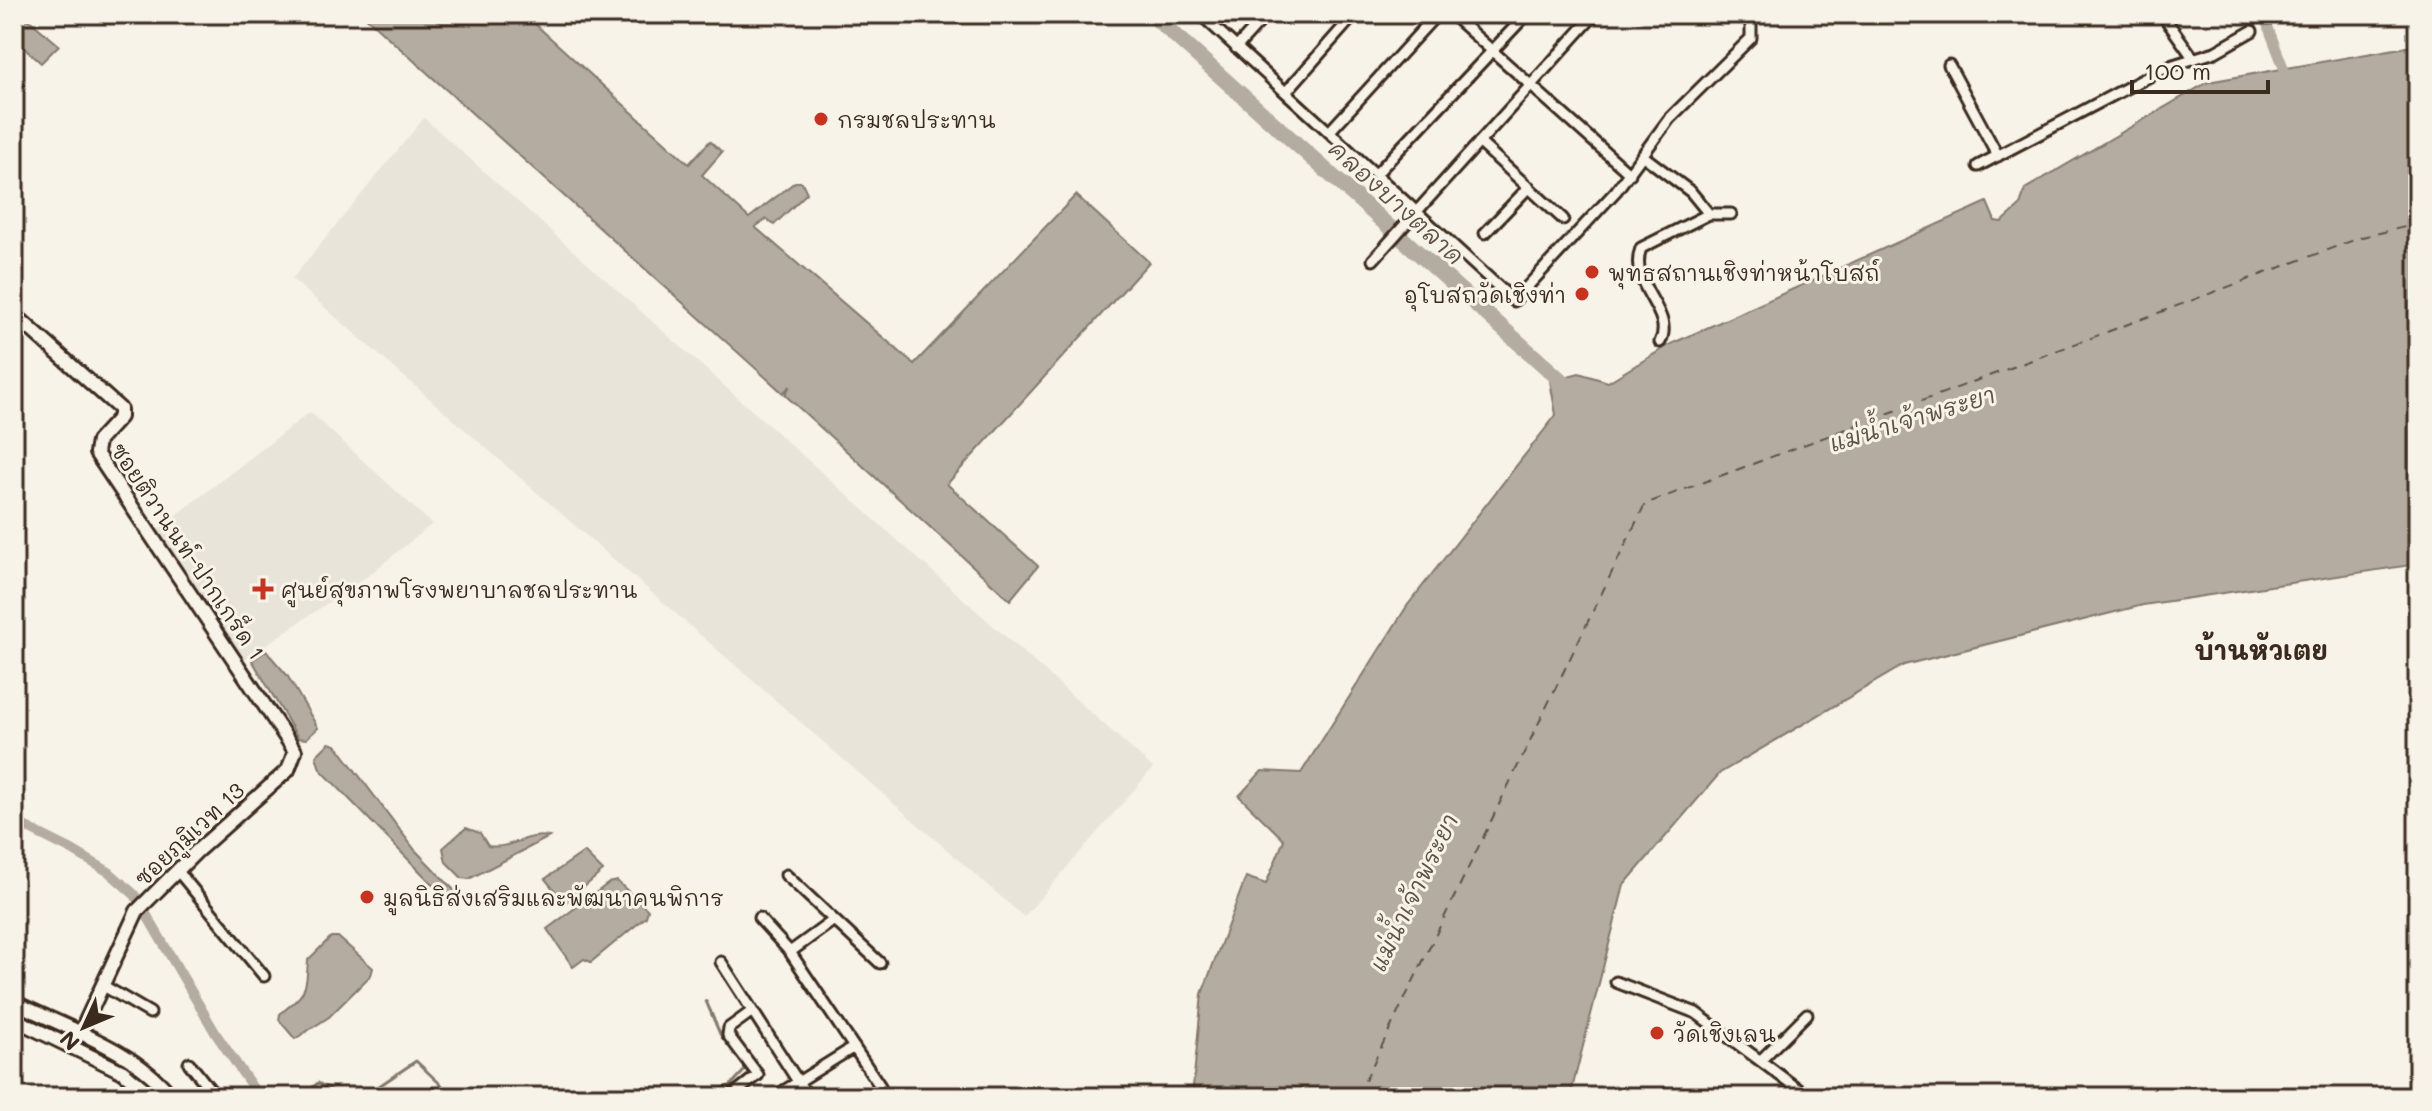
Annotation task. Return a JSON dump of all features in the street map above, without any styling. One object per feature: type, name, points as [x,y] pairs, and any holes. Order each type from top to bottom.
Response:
[{"type":"street","points":[[1200,14],[1419,210],[1514,301],[1630,174],[1669,119],[1751,38],[1751,20],[1746,14]]},
{"type":"street","points":[[1236,48],[1267,14]]},
{"type":"street","points":[[1286,92],[1355,14]]},
{"type":"street","points":[[1330,131],[1437,14]]},
{"type":"street","points":[[1451,14],[1630,174]]},
{"type":"street","points":[[1377,173],[1527,14]]},
{"type":"street","points":[[1373,260],[1595,14]]},
{"type":"street","points":[[2162,14],[2194,59]]},
{"type":"street","points":[[1978,166],[2129,86],[2252,31]]},
{"type":"street","points":[[1949,65],[1998,156]]},
{"type":"street","points":[[1479,142],[1563,219]]},
{"type":"street","points":[[1642,155],[1691,192],[1709,214]]},
{"type":"street","points":[[1485,233],[1529,187]]},
{"type":"street","points":[[1660,342],[1662,320],[1638,272],[1637,258],[1649,242],[1709,214],[1731,214]]},
{"type":"street","name":"ซอยติวานนท์-ปากเกร็ด 1","points":[[14,314],[120,409],[120,417],[98,441],[96,453],[294,745],[295,757]]},
{"type":"street","name":"ซอยภูมิเวท 13","points":[[80,1034],[137,911],[177,870],[288,770],[295,757]]},
{"type":"street","points":[[177,870],[264,976]]},
{"type":"street","points":[[786,875],[880,963]]},
{"type":"street","points":[[759,918],[790,952],[880,1086]]},
{"type":"street","points":[[790,952],[834,920]]},
{"type":"street","points":[[721,962],[808,1097]]},
{"type":"street","points":[[1616,982],[1696,1013],[1809,1097]]},
{"type":"street","points":[[102,985],[150,1013]]},
{"type":"street","points":[[14,1002],[147,1069],[172,1097]]},
{"type":"street","points":[[730,1097],[758,1075],[728,1035],[729,1028],[751,1012]]},
{"type":"street","points":[[1761,1060],[1807,1014]]},
{"type":"street","points":[[14,1019],[123,1072],[154,1097]]},
{"type":"street","points":[[774,1097],[854,1047]]},
{"type":"street","points":[[189,1063],[216,1097]]},
{"type":"shaded area","points":[[424,118],[1153,768],[1024,917],[292,279]]},
{"type":"shaded area","points":[[310,412],[432,524],[369,575],[242,661],[156,531]]},
{"type":"water","points":[[22,14],[59,45],[41,63],[14,39],[14,21]]},
{"type":"water","points":[[362,14],[524,14],[689,164],[710,141],[722,152],[702,175],[749,218],[795,182],[802,182],[807,193],[774,225],[767,219],[755,227],[914,364],[1076,195],[1149,262],[947,484],[1038,566],[1010,600],[785,395],[790,386],[783,393]]},
{"type":"water","name":"แม่น้ำเจ้าพระยา","points":[[2418,45],[2418,564],[2143,605],[1904,665],[1720,773],[1624,885],[1570,1097],[1192,1097],[1202,994],[1246,877],[1266,884],[1284,840],[1239,796],[1262,771],[1301,773],[1407,606],[1556,415],[1550,381],[1579,373],[1608,382],[1671,344],[1987,202],[1995,221],[2002,222],[2020,206],[2025,189],[2208,82]]},
{"type":"water","points":[[266,651],[287,675],[318,728],[306,739],[298,738],[252,660]]},
{"type":"water","points":[[329,743],[336,745],[415,850],[456,892],[455,896],[442,894],[320,769],[316,756]]},
{"type":"water","points":[[466,828],[480,833],[488,846],[496,847],[533,837],[549,837],[469,879],[462,878],[446,862],[443,848]]},
{"type":"water","points":[[584,852],[603,871],[565,903],[545,879]]},
{"type":"water","points":[[617,881],[648,910],[646,917],[591,962],[584,959],[573,967],[547,929],[609,883]]},
{"type":"water","points":[[331,937],[338,937],[373,968],[371,975],[329,1017],[295,1039],[279,1020],[280,1014],[303,992],[308,960]]},
{"type":"waterway","name":"คลองบางตลาด","points":[[1151,14],[1575,393]]},
{"type":"waterway","points":[[2263,14],[2288,79]]},
{"type":"waterway","points":[[14,821],[109,872],[135,895],[216,1034],[259,1097]]},
{"type":"waterway","points":[[706,1001],[720,1034],[740,1059]]},
{"type":"waterway","points":[[363,1097],[416,1061],[454,1097]]},
{"type":"waterway","points":[[691,1097],[730,1086],[745,1070],[745,1065]]},
{"type":"waterway","points":[[302,1097],[318,1083],[344,1097]]},
{"type":"ferry route","points":[[1357,1097],[1645,504],[2362,237],[2418,224]]},
{"type":"place","name":"กรมชลประทาน","points":[[821,119]]},
{"type":"place","name":"พุทธสถานเชิงท่าหน้าโบสถ์","points":[[1592,272]]},
{"type":"place","name":"อุโบสถวัดเชิงท่า","points":[[1582,294]]},
{"type":"place","name":"ศูนย์สุขภาพโรงพยาบาลชลประทาน","points":[[263,589]]},
{"type":"place","name":"มูลนิธิส่งเสริมและพัฒนาคนพิการ","points":[[367,897]]},
{"type":"place","name":"วัดเชิงเลน","points":[[1657,1033]]},
{"type":"district","name":"บ้านหัวเตย","points":[[2261,650]]}]
